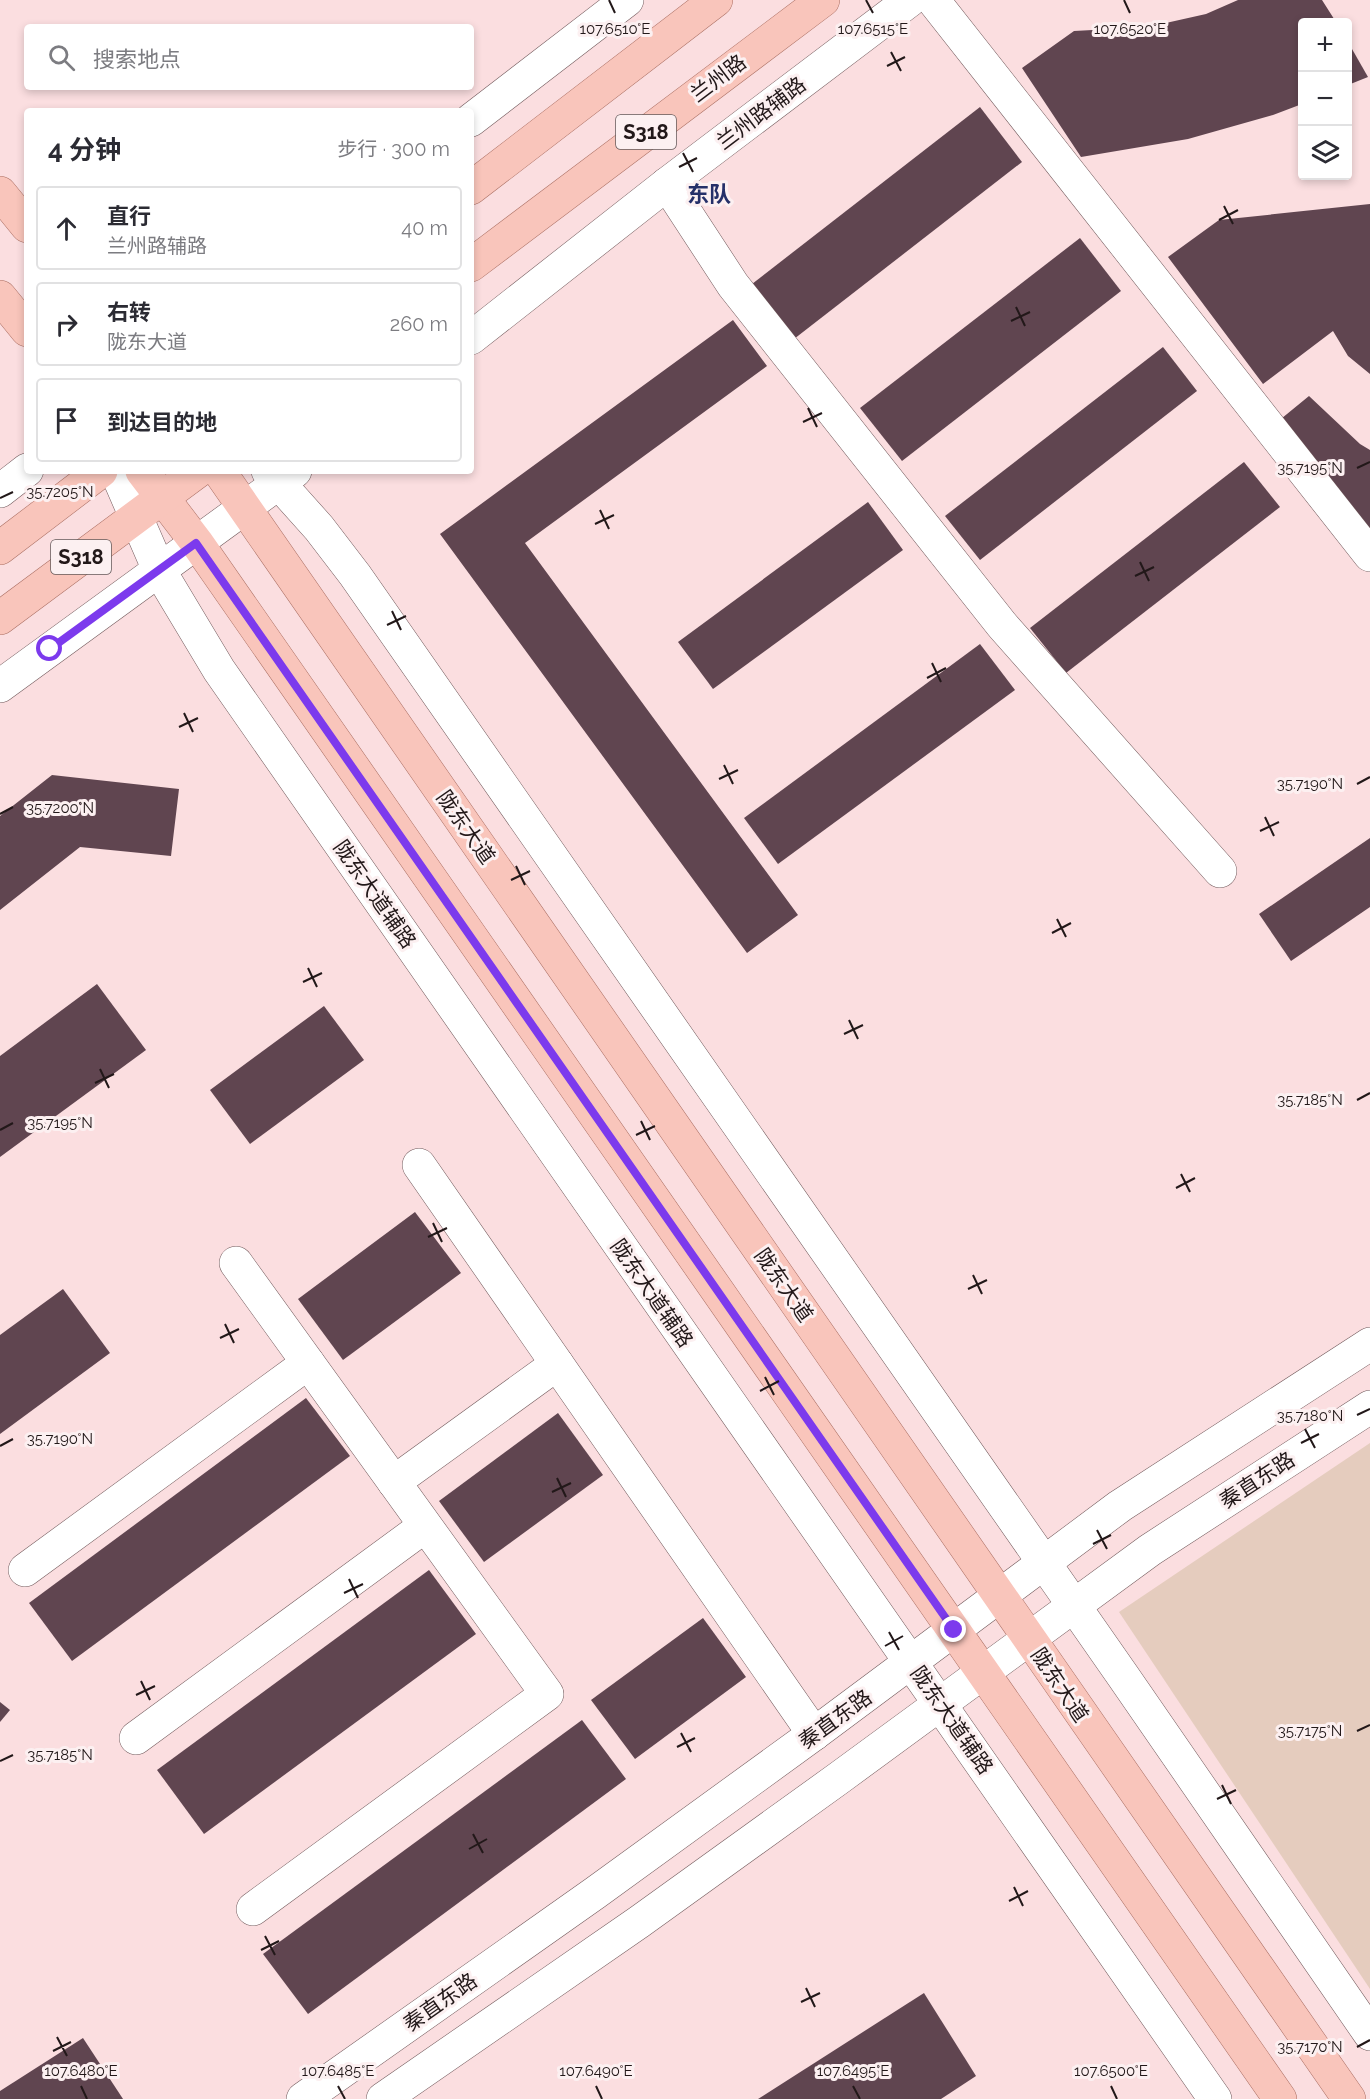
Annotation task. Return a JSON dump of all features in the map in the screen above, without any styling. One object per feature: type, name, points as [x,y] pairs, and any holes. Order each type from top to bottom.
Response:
[{"type":"main road","name":"S318","points":[[474,186],[716,0]]},
{"type":"main road","name":"兰州路","points":[[474,263],[822,0]]},
{"type":"main road","points":[[0,193],[24,222]]},
{"type":"main road","points":[[0,297],[24,326]]},
{"type":"main road","name":"S318","points":[[0,548],[97,474]]},
{"type":"main road","points":[[144,474],[196,543],[1280,2099]]},
{"type":"main road","name":"S318","points":[[0,618],[194,474]]},
{"type":"main road","name":"陇东大道","points":[[221,474],[1349,2099]]},
{"type":"street","points":[[474,118],[627,0]]},
{"type":"street","name":"兰州路辅路","points":[[474,336],[667,184],[910,0]]},
{"type":"street","points":[[933,0],[1370,555]]},
{"type":"street","points":[[667,184],[733,285],[1002,625],[1220,871]]},
{"type":"street","points":[[0,490],[24,472]]},
{"type":"street","name":"陇东大道辅路","points":[[117,474],[159,570],[219,670],[1215,2099]]},
{"type":"street","points":[[0,686],[244,508],[281,475],[362,585],[1370,2034]]},
{"type":"street","points":[[419,1166],[814,1734]]},
{"type":"street","points":[[236,1263],[547,1694],[253,1910]]},
{"type":"street","name":"秦直东路","points":[[303,2099],[586,1900],[911,1663],[1120,1506],[1370,1344]]},
{"type":"street","points":[[25,1570],[308,1363]]},
{"type":"street","points":[[394,1482],[557,1365]]},
{"type":"street","name":"秦直东路","points":[[383,2099],[639,1922],[1150,1550],[1370,1407]]},
{"type":"street","points":[[136,1738],[425,1526]]},
{"type":"shaded area","points":[[1370,1443],[1370,1989],[1119,1612]]},
{"type":"building","points":[[1238,0],[1322,0],[1333,18],[1298,18],[1298,106],[1188,139],[1081,157],[1022,68],[1074,31],[1148,27],[1206,14]]},
{"type":"building","points":[[1352,49],[1368,77],[1352,83]]},
{"type":"building","points":[[980,107],[1022,162],[794,339],[752,284]]},
{"type":"building","points":[[1370,204],[1370,374],[1348,356],[1333,331],[1263,384],[1168,257],[1219,220]]},
{"type":"building","points":[[1080,238],[1121,291],[902,461],[860,408]]},
{"type":"building","points":[[733,320],[767,366],[525,543],[798,915],[747,953],[440,534]]},
{"type":"building","points":[[1163,347],[1197,391],[980,560],[945,516]]},
{"type":"building","points":[[1309,396],[1360,444],[1370,450],[1370,539],[1276,423]]},
{"type":"building","points":[[1244,462],[1280,507],[1066,673],[1030,628]]},
{"type":"building","points":[[868,502],[903,550],[713,689],[678,642]]},
{"type":"building","points":[[980,644],[1015,690],[778,864],[744,818]]},
{"type":"building","points":[[52,775],[179,789],[171,856],[80,847],[0,910],[0,816]]},
{"type":"building","points":[[1370,838],[1370,907],[1291,961],[1259,914]]},
{"type":"building","points":[[97,984],[146,1050],[0,1157],[0,1056]]},
{"type":"building","points":[[324,1006],[364,1060],[250,1144],[210,1090]]},
{"type":"building","points":[[415,1212],[461,1273],[343,1360],[298,1299]]},
{"type":"building","points":[[63,1289],[110,1353],[0,1434],[0,1335]]},
{"type":"building","points":[[306,1398],[350,1456],[72,1661],[29,1603]]},
{"type":"building","points":[[558,1413],[603,1475],[484,1562],[439,1501]]},
{"type":"building","points":[[429,1570],[476,1634],[204,1834],[157,1770]]},
{"type":"building","points":[[703,1618],[746,1677],[635,1759],[591,1700]]},
{"type":"building","points":[[0,1702],[10,1710],[0,1722]]},
{"type":"building","points":[[582,1720],[626,1779],[308,2014],[263,1954]]},
{"type":"building","points":[[924,1993],[976,2076],[941,2099],[758,2099]]},
{"type":"building","points":[[83,2038],[123,2099],[0,2099],[0,2091]]},
{"type":"district","name":"东队","points":[[709,194]]},
{"type":"route","points":[[50,649],[196,543],[954,1630]]}]
